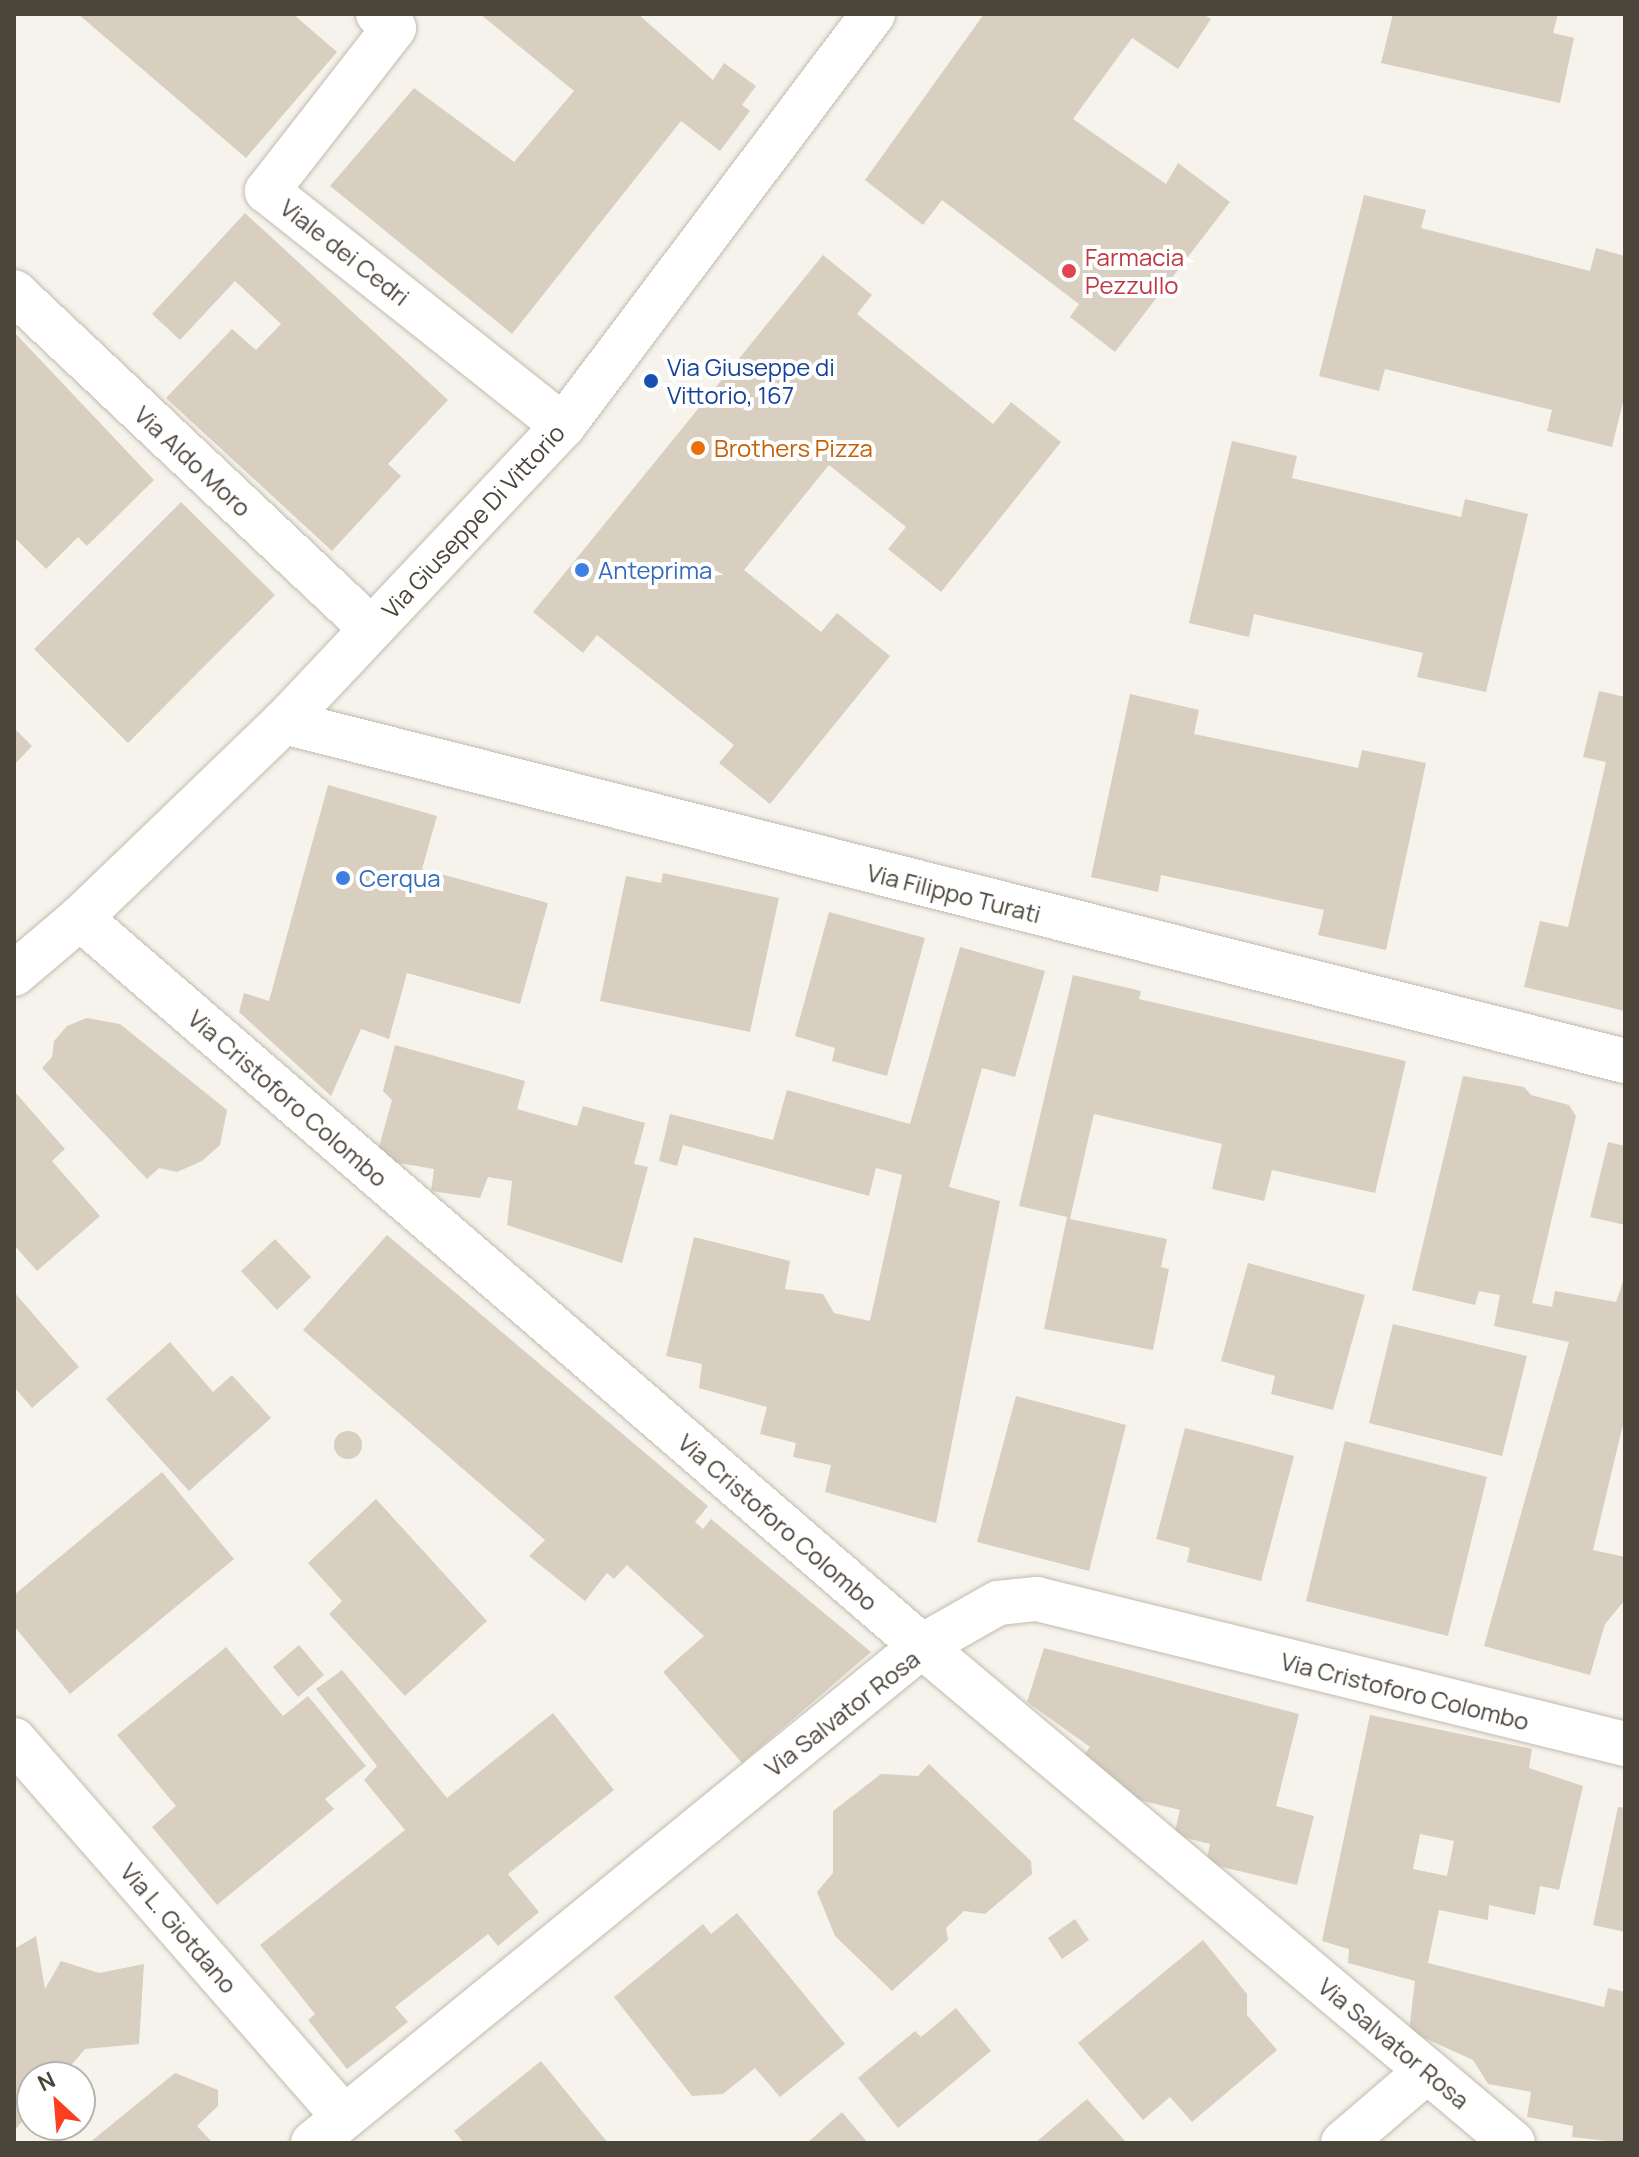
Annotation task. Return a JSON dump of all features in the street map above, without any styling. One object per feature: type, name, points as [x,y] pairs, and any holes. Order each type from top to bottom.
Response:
[{"type":"street","name":"Viale dei Cedri","points":[[378,14],[394,28],[267,191],[563,426]]},
{"type":"street","name":"Via Giuseppe Di Vittorio","points":[[14,974],[80,918],[284,722],[563,426],[873,14]]},
{"type":"street","name":"Via Aldo Moro","points":[[14,292],[371,629]]},
{"type":"street","name":"Via Filippo Turati","points":[[284,722],[1625,1061]]},
{"type":"street","name":"Via Cristoforo Colombo","points":[[80,918],[922,1646],[998,1603],[1037,1599],[1625,1744]]},
{"type":"street","name":"Via Salvator Rosa","points":[[328,2130],[922,1646],[1513,2143]]},
{"type":"street","name":"Via L. Giotdano","points":[[14,1740],[328,2130]]},
{"type":"street","points":[[1343,2143],[1427,2071]]},
{"type":"building","points":[[78,14],[293,14],[337,52],[246,158]]},
{"type":"building","points":[[480,14],[638,14],[713,80],[724,63],[756,86],[742,105],[750,111],[720,151],[681,121],[512,334],[330,186],[414,88],[514,162],[574,91]]},
{"type":"building","points":[[984,14],[1203,14],[1211,19],[1178,69],[1132,38],[1073,119],[1166,184],[1178,163],[1230,202],[1115,352],[1070,317],[1079,304],[942,200],[923,225],[865,180]]},
{"type":"building","points":[[1393,14],[1558,14],[1553,33],[1574,38],[1560,103],[1381,63]]},
{"type":"building","points":[[1364,195],[1426,210],[1421,228],[1590,271],[1596,248],[1625,256],[1625,394],[1612,447],[1547,431],[1552,410],[1385,369],[1379,391],[1319,376]]},
{"type":"building","points":[[245,213],[448,400],[388,464],[401,476],[332,551],[166,398],[232,329],[256,350],[281,324],[235,281],[180,340],[152,314]]},
{"type":"building","points":[[823,255],[872,295],[857,314],[993,424],[1011,402],[1061,442],[941,592],[888,549],[906,527],[829,465],[744,570],[821,632],[837,613],[890,656],[770,804],[719,763],[734,745],[597,635],[583,653],[533,612]]},
{"type":"building","points":[[14,332],[154,480],[87,546],[78,537],[46,569],[14,537]]},
{"type":"building","points":[[1232,441],[1297,456],[1292,478],[1461,517],[1465,499],[1528,514],[1486,692],[1417,677],[1423,653],[1254,614],[1249,637],[1189,623]]},
{"type":"building","points":[[181,502],[275,595],[128,743],[34,649]]},
{"type":"building","points":[[1599,691],[1625,697],[1625,1011],[1524,987],[1540,921],[1568,927],[1606,762],[1583,757]]},
{"type":"building","points":[[1130,694],[1199,710],[1194,734],[1358,768],[1362,750],[1426,763],[1386,950],[1318,935],[1324,910],[1161,875],[1158,892],[1091,877]]},
{"type":"building","points":[[14,728],[32,746],[14,765]]},
{"type":"building","points":[[328,785],[437,816],[422,869],[548,903],[520,1004],[407,973],[389,1039],[361,1029],[331,1096],[239,1012],[244,993],[269,1001]]},
{"type":"building","points":[[663,873],[779,898],[750,1032],[600,1001],[626,876],[661,883]]},
{"type":"building","points":[[829,912],[925,938],[887,1076],[832,1061],[835,1048],[795,1036]]},
{"type":"building","points":[[960,947],[1045,971],[1015,1077],[982,1068],[949,1187],[1000,1201],[936,1523],[825,1492],[831,1465],[793,1457],[796,1443],[760,1434],[767,1407],[699,1388],[702,1364],[666,1356],[694,1237],[790,1261],[785,1289],[823,1294],[834,1313],[870,1321],[902,1175],[876,1168],[869,1196],[683,1145],[677,1166],[659,1161],[670,1114],[773,1140],[787,1090],[910,1124]]},
{"type":"building","points":[[1073,975],[1141,991],[1139,999],[1406,1061],[1375,1193],[1272,1170],[1264,1201],[1212,1189],[1222,1144],[1094,1114],[1070,1219],[1167,1239],[1161,1267],[1169,1269],[1153,1350],[1044,1329],[1067,1217],[1019,1206]]},
{"type":"building","points":[[87,1018],[120,1024],[227,1110],[220,1145],[202,1161],[177,1172],[159,1168],[147,1179],[42,1068],[52,1057],[54,1041],[67,1026]]},
{"type":"building","points":[[395,1045],[525,1081],[517,1109],[577,1126],[583,1106],[645,1123],[634,1164],[648,1167],[622,1263],[507,1225],[512,1181],[488,1177],[480,1198],[431,1191],[434,1169],[393,1162],[379,1147],[392,1100],[383,1091]]},
{"type":"building","points":[[1463,1076],[1524,1087],[1531,1095],[1569,1105],[1576,1116],[1532,1303],[1552,1307],[1555,1291],[1616,1302],[1625,1275],[1625,1416],[1593,1550],[1625,1557],[1625,1600],[1605,1624],[1590,1675],[1484,1646],[1569,1342],[1494,1326],[1500,1295],[1479,1291],[1475,1305],[1412,1290]]},
{"type":"building","points":[[14,1091],[65,1149],[52,1161],[100,1216],[37,1271],[14,1245]]},
{"type":"building","points":[[1608,1142],[1625,1146],[1625,1225],[1590,1217]]},
{"type":"building","points":[[387,1235],[708,1506],[695,1522],[703,1529],[711,1519],[871,1652],[742,1763],[663,1672],[704,1636],[627,1565],[614,1579],[607,1573],[585,1601],[529,1556],[545,1540],[303,1330]]},
{"type":"building","points":[[275,1239],[311,1277],[277,1310],[241,1271]]},
{"type":"building","points":[[1248,1263],[1365,1295],[1333,1410],[1271,1394],[1275,1376],[1221,1361]]},
{"type":"building","points":[[14,1292],[79,1367],[32,1408],[14,1387]]},
{"type":"building","points":[[1393,1324],[1527,1356],[1502,1456],[1369,1423]]},
{"type":"building","points":[[170,1342],[213,1392],[232,1375],[271,1418],[189,1491],[106,1399]]},
{"type":"building","points":[[1016,1396],[1126,1425],[1089,1571],[977,1542]]},
{"type":"building","points":[[1185,1428],[1294,1456],[1261,1581],[1187,1562],[1190,1548],[1156,1539]]},
{"type":"building","points":[[348,1431],[358,1435],[362,1445],[358,1455],[348,1459],[338,1455],[334,1445],[338,1435]]},
{"type":"building","points":[[1345,1441],[1487,1477],[1448,1636],[1306,1601]]},
{"type":"building","points":[[162,1472],[234,1559],[70,1694],[14,1626],[14,1595]]},
{"type":"building","points":[[376,1499],[487,1621],[405,1696],[329,1614],[342,1601],[308,1563]]},
{"type":"building","points":[[299,1645],[324,1675],[298,1697],[273,1667]]},
{"type":"building","points":[[226,1647],[283,1716],[308,1696],[366,1766],[325,1799],[334,1809],[217,1905],[152,1827],[176,1806],[117,1735]]},
{"type":"building","points":[[1044,1648],[1299,1714],[1276,1806],[1314,1816],[1297,1885],[1206,1863],[1210,1844],[1174,1835],[1180,1810],[1139,1800],[1082,1758],[1090,1747],[1027,1702]]},
{"type":"building","points":[[342,1670],[447,1798],[553,1713],[614,1790],[508,1874],[539,1912],[498,1946],[488,1934],[395,2007],[408,2022],[347,2069],[308,2020],[315,2014],[260,1945],[405,1830],[364,1780],[377,1766],[316,1689]]},
{"type":"building","points":[[1370,1715],[1532,1749],[1529,1768],[1583,1786],[1559,1890],[1540,1886],[1535,1915],[1489,1905],[1488,1920],[1439,1910],[1428,1963],[1604,2007],[1608,1988],[1625,1992],[1625,2143],[1572,2137],[1573,2126],[1527,2117],[1531,2092],[1488,2084],[1473,2060],[1409,2031],[1415,1981],[1348,1963],[1349,1949],[1322,1941]],"holes":[[[1420,1834],[1454,1841],[1447,1876],[1413,1869]]]},
{"type":"building","points":[[929,1764],[1031,1861],[1032,1874],[985,1914],[964,1911],[946,1928],[948,1940],[892,1991],[835,1936],[817,1892],[833,1873],[833,1811],[881,1774],[918,1776]]},
{"type":"building","points":[[1618,1807],[1625,1808],[1625,1932],[1593,1925]]},
{"type":"building","points":[[737,1913],[845,2044],[780,2097],[755,2068],[723,2094],[692,2096],[614,1997],[703,1924],[711,1934]]},
{"type":"building","points":[[1075,1919],[1089,1940],[1062,1959],[1048,1938]]},
{"type":"building","points":[[36,1936],[45,1989],[61,1961],[99,1973],[144,1964],[139,2044],[85,2049],[75,2061],[16,2061],[14,2131],[14,1949]]},
{"type":"building","points":[[1203,1940],[1247,1994],[1247,2015],[1277,2050],[1192,2122],[1170,2097],[1143,2120],[1078,2043]]},
{"type":"building","points":[[956,2008],[991,2051],[898,2128],[858,2078],[915,2031],[921,2037]]},
{"type":"building","points":[[541,2061],[608,2143],[464,2143],[454,2131]]},
{"type":"building","points":[[175,2073],[218,2090],[218,2106],[197,2126],[213,2143],[89,2143],[96,2141],[96,2137]]},
{"type":"building","points":[[1087,2099],[1127,2143],[1035,2143]]},
{"type":"building","points":[[842,2112],[868,2143],[807,2143]]},
{"type":"place","name":"Farmacia Pezzullo","points":[[1069,271]]},
{"type":"place","name":"Via Giuseppe di Vittorio, 167","points":[[651,381]]},
{"type":"place","name":"Brothers Pizza","points":[[698,448]]},
{"type":"place","name":"Anteprima","points":[[582,570]]},
{"type":"place","name":"Cerqua","points":[[343,878]]}]
